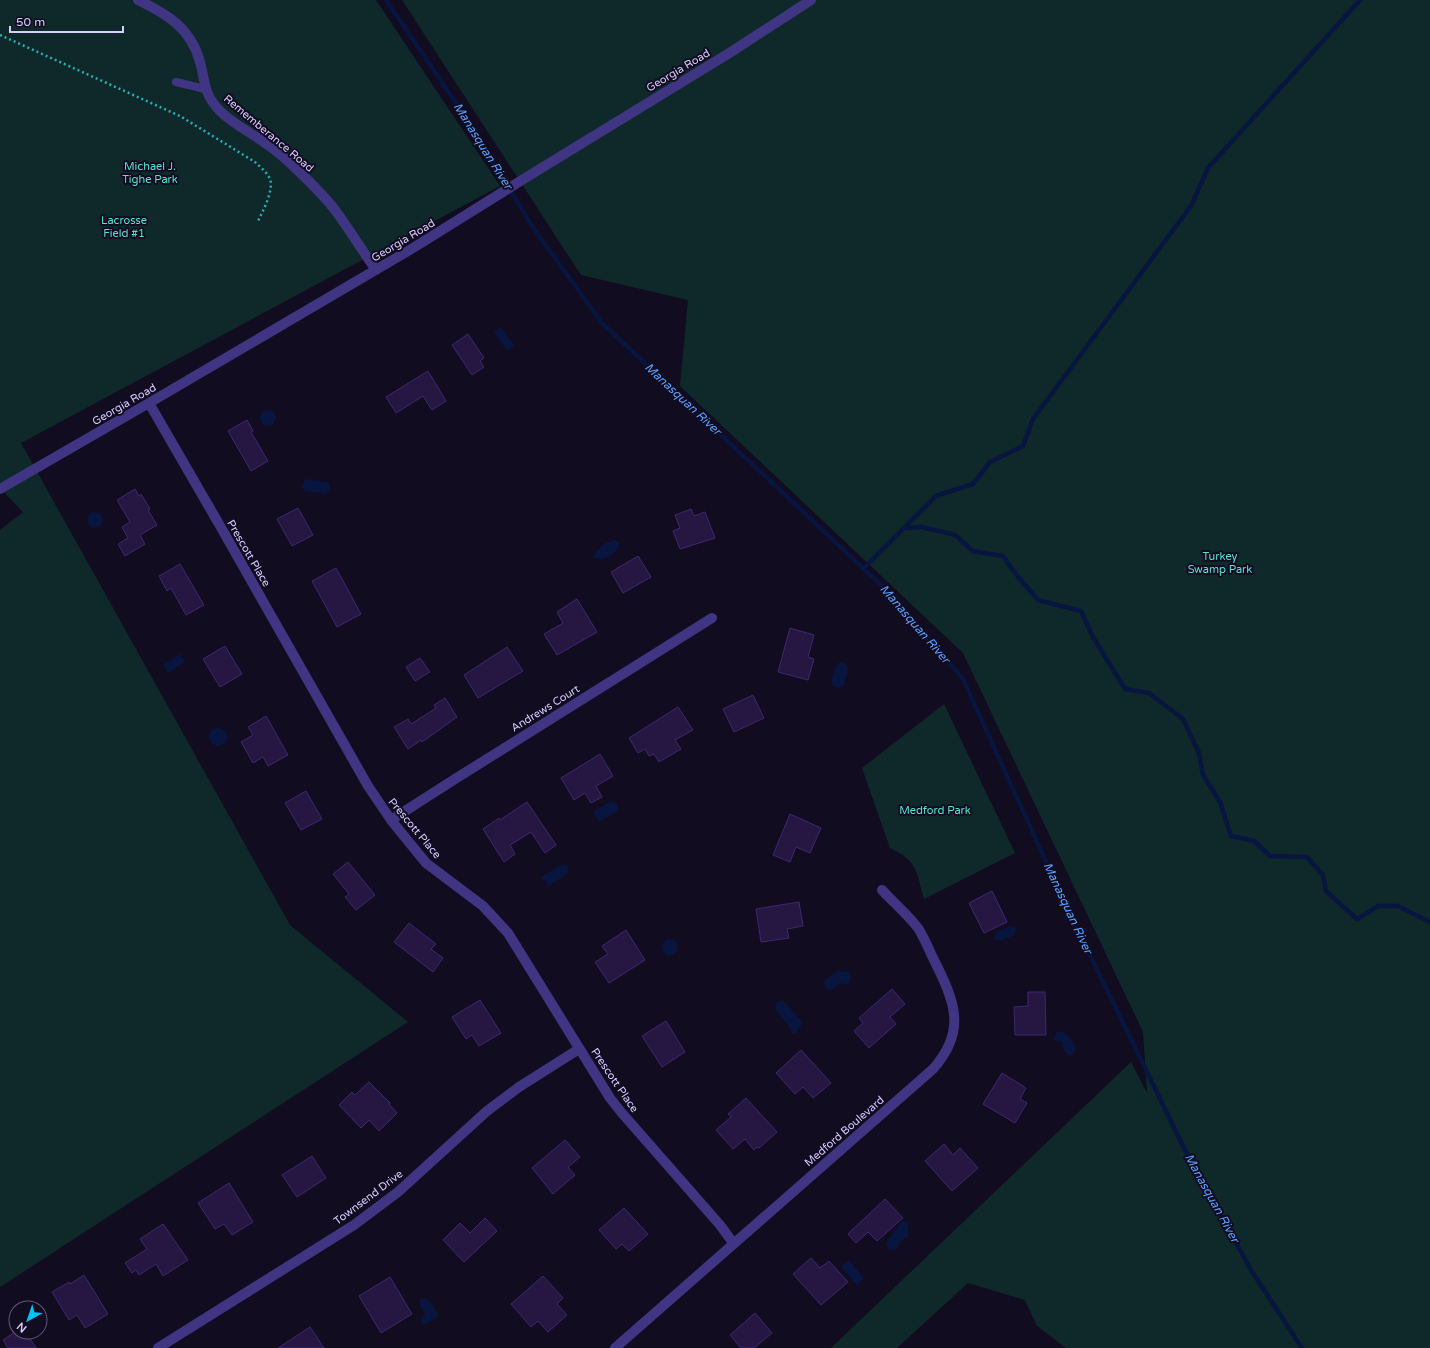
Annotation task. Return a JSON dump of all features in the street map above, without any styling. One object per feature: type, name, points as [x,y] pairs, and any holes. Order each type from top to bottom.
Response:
[{"type":"street","name":"Rememberance Road","points":[[138,0],[166,14],[181,27],[192,43],[199,61],[205,89],[209,97],[221,112],[265,143],[290,163],[317,190],[334,210],[376,270]]},
{"type":"street","name":"Georgia Road","points":[[0,489],[376,270],[731,52],[811,0]]},
{"type":"street","name":"Prescott Place","points":[[149,403],[368,786],[391,820],[426,862],[483,906],[493,915],[508,933],[621,1112],[720,1225],[734,1244]]},
{"type":"street","name":"Andrews Court","points":[[391,820],[712,618]]},
{"type":"street","name":"Medford Boulevard","points":[[615,1348],[933,1070],[943,1058],[952,1040],[954,1029],[952,998],[918,928],[882,890]]},
{"type":"street","name":"Townsend Drive","points":[[158,1348],[354,1225],[398,1192],[487,1111],[519,1087],[580,1049]]},
{"type":"lane","points":[[176,82],[205,89]]},
{"type":"path","points":[[0,35],[180,116],[255,162],[263,169],[270,179],[270,188],[266,203],[258,222]]},
{"type":"green space","points":[[0,0],[376,0],[500,186],[21,443],[290,925],[408,1022],[0,1287],[0,530],[23,512],[0,488]]},
{"type":"green space","name":"Turkey Swamp Park","points":[[402,0],[1430,0],[1430,1348],[1066,1348],[1037,1326],[1025,1300],[968,1283],[897,1348],[831,1348],[1131,1062],[1147,1093],[1143,1032],[963,653],[680,386],[688,300],[581,275]]},
{"type":"green space","name":"Medford Park","points":[[944,704],[1015,853],[924,899],[917,874],[911,862],[890,848],[862,768]]},
{"type":"water","points":[[501,327],[514,346],[507,351],[494,332]]},
{"type":"water","points":[[265,410],[271,410],[276,415],[274,424],[271,426],[265,426],[260,421],[260,415]]},
{"type":"water","points":[[306,479],[328,482],[330,489],[326,494],[305,491],[302,485]]},
{"type":"water","points":[[92,512],[98,512],[103,517],[101,526],[98,528],[92,528],[87,523],[87,517]]},
{"type":"water","points":[[616,540],[619,543],[619,546],[612,555],[602,559],[594,558],[594,555],[601,547],[606,543]]},
{"type":"water","points":[[180,654],[185,662],[168,673],[163,665]]},
{"type":"water","points":[[840,662],[846,664],[848,668],[844,686],[840,688],[833,686],[832,677],[834,670]]},
{"type":"water","points":[[218,728],[224,731],[227,737],[224,743],[218,746],[212,743],[209,737],[212,731]]},
{"type":"water","points":[[611,801],[617,804],[618,811],[599,822],[593,812]]},
{"type":"water","points":[[561,865],[566,865],[568,867],[568,873],[549,886],[541,877]]},
{"type":"water","points":[[1010,926],[1015,927],[1015,935],[1000,941],[994,939],[995,933]]},
{"type":"water","points":[[667,939],[673,939],[678,944],[676,953],[673,955],[667,955],[662,950],[662,944]]},
{"type":"water","points":[[838,970],[849,972],[850,982],[848,985],[840,983],[831,991],[827,989],[824,984],[825,980]]},
{"type":"water","points":[[779,1001],[786,1003],[801,1021],[801,1026],[797,1030],[797,1033],[791,1033],[791,1029],[775,1009],[776,1003]]},
{"type":"water","points":[[1057,1031],[1064,1033],[1072,1040],[1076,1050],[1072,1055],[1067,1054],[1063,1049],[1062,1042],[1055,1040],[1054,1038]]},
{"type":"water","points":[[902,1221],[907,1222],[909,1230],[908,1237],[900,1242],[897,1249],[890,1250],[886,1246],[888,1240]]},
{"type":"water","points":[[849,1260],[864,1278],[857,1285],[841,1267]]},
{"type":"water","points":[[422,1298],[429,1301],[438,1313],[437,1317],[426,1324],[423,1324],[421,1321],[425,1314],[419,1301]]},
{"type":"building","points":[[468,334],[484,358],[480,361],[484,367],[472,375],[452,345]]},
{"type":"building","points":[[428,371],[446,401],[432,410],[423,396],[396,413],[386,397]]},
{"type":"building","points":[[247,420],[253,431],[251,432],[268,461],[251,471],[228,431]]},
{"type":"building","points":[[135,489],[139,496],[141,494],[157,525],[140,535],[145,544],[125,556],[118,544],[128,538],[122,527],[130,522],[117,500]]},
{"type":"building","points":[[298,508],[313,535],[292,546],[277,519]]},
{"type":"building","points":[[691,509],[694,516],[705,512],[715,538],[680,549],[673,531],[680,528],[675,515]]},
{"type":"building","points":[[638,556],[651,577],[623,593],[611,572]]},
{"type":"building","points":[[180,564],[204,605],[186,615],[171,588],[167,591],[159,576]]},
{"type":"building","points":[[336,568],[361,614],[337,627],[312,581]]},
{"type":"building","points":[[577,599],[597,632],[557,655],[544,634],[563,623],[557,612]]},
{"type":"building","points":[[790,628],[814,635],[808,657],[814,659],[808,680],[778,672]]},
{"type":"building","points":[[225,646],[242,674],[220,687],[203,659]]},
{"type":"building","points":[[507,647],[523,671],[478,698],[464,675]]},
{"type":"building","points":[[420,658],[430,672],[415,681],[406,667]]},
{"type":"building","points":[[753,695],[764,718],[734,732],[723,709]]},
{"type":"building","points":[[445,698],[457,717],[422,742],[421,740],[408,749],[394,727],[408,719],[411,724],[436,708],[434,705]]},
{"type":"building","points":[[678,707],[693,730],[675,740],[681,749],[659,762],[654,754],[649,756],[645,749],[638,753],[629,738]]},
{"type":"building","points":[[266,716],[288,755],[268,766],[263,757],[253,763],[241,742],[253,735],[248,727]]},
{"type":"building","points":[[600,754],[613,776],[596,786],[602,797],[591,803],[585,793],[574,800],[561,778]]},
{"type":"building","points":[[306,791],[322,819],[301,830],[285,803]]},
{"type":"building","points":[[527,802],[556,845],[545,853],[531,832],[510,845],[515,854],[504,862],[483,829],[499,818],[500,820]]},
{"type":"building","points":[[790,814],[821,828],[810,853],[796,847],[790,862],[773,855]]},
{"type":"building","points":[[348,862],[375,895],[356,910],[345,897],[349,894],[333,874]]},
{"type":"building","points":[[992,891],[1007,922],[984,933],[969,903]]},
{"type":"building","points":[[799,902],[803,926],[787,929],[789,938],[761,942],[756,909]]},
{"type":"building","points":[[409,923],[436,944],[431,949],[443,958],[433,972],[394,942]]},
{"type":"building","points":[[626,930],[645,960],[609,983],[595,962],[608,954],[602,946]]},
{"type":"building","points":[[892,989],[905,1004],[890,1017],[896,1024],[869,1048],[854,1031],[863,1023],[859,1018]]},
{"type":"building","points":[[1028,992],[1045,992],[1046,1035],[1015,1035],[1014,1007],[1028,1006]]},
{"type":"building","points":[[480,1000],[501,1033],[479,1046],[472,1035],[466,1039],[452,1017]]},
{"type":"building","points":[[666,1021],[685,1052],[662,1067],[642,1036]]},
{"type":"building","points":[[801,1050],[831,1083],[813,1098],[803,1087],[795,1094],[776,1073]]},
{"type":"building","points":[[1002,1073],[1026,1088],[1020,1099],[1027,1103],[1015,1123],[983,1104]]},
{"type":"building","points":[[369,1082],[390,1103],[389,1104],[397,1113],[379,1131],[369,1120],[361,1128],[339,1105],[352,1092],[355,1095]]},
{"type":"building","points":[[746,1098],[777,1132],[759,1148],[757,1147],[754,1150],[745,1139],[733,1149],[716,1130],[731,1117],[728,1114]]},
{"type":"building","points":[[565,1140],[580,1157],[568,1167],[575,1175],[553,1194],[532,1168]]},
{"type":"building","points":[[944,1144],[953,1155],[960,1148],[978,1168],[952,1191],[925,1161]]},
{"type":"building","points":[[312,1156],[326,1178],[297,1197],[282,1175]]},
{"type":"building","points":[[229,1183],[253,1222],[232,1235],[224,1224],[215,1229],[198,1203]]},
{"type":"building","points":[[885,1199],[903,1218],[877,1241],[868,1232],[856,1243],[848,1234]]},
{"type":"building","points":[[624,1208],[648,1234],[629,1251],[622,1244],[616,1249],[599,1230]]},
{"type":"building","points":[[485,1218],[497,1231],[464,1262],[443,1240],[460,1223],[470,1233]]},
{"type":"building","points":[[163,1224],[188,1260],[163,1276],[156,1264],[139,1275],[136,1270],[132,1273],[125,1263],[147,1249],[140,1239]]},
{"type":"building","points":[[811,1258],[820,1268],[829,1261],[848,1282],[821,1305],[793,1274]]},
{"type":"building","points":[[84,1275],[108,1314],[85,1328],[77,1315],[69,1320],[52,1292],[69,1282],[70,1284]]},
{"type":"building","points":[[543,1276],[563,1298],[557,1304],[567,1315],[548,1332],[538,1321],[531,1327],[511,1304]]},
{"type":"building","points":[[390,1277],[412,1314],[381,1333],[359,1296]]},
{"type":"building","points":[[755,1313],[772,1333],[754,1348],[741,1348],[730,1335]]},
{"type":"building","points":[[310,1327],[324,1348],[278,1348]]},
{"type":"building","points":[[8,1337],[8,1340],[31,1340],[36,1348],[8,1348],[3,1340]]},
{"type":"waterway","name":"Manasquan River","points":[[386,0],[460,109],[534,229],[602,323],[895,598],[963,679],[1068,910],[1186,1152],[1251,1270],[1302,1348]]},
{"type":"waterway","points":[[863,569],[936,496],[973,484],[990,462],[1023,446],[1033,419],[1191,206],[1208,168],[1360,0]]},
{"type":"waterway","points":[[904,528],[922,527],[955,535],[973,551],[1003,556],[1038,600],[1081,611],[1093,637],[1125,689],[1149,693],[1183,719],[1199,753],[1203,775],[1220,802],[1231,836],[1254,841],[1270,856],[1307,857],[1323,875],[1326,891],[1357,919],[1378,906],[1398,906],[1430,922]]},
{"type":"park label","name":"Michael J. Tighe Park","points":[[150,172]]},
{"type":"park label","name":"Lacrosse Field #1","points":[[124,226]]}]
